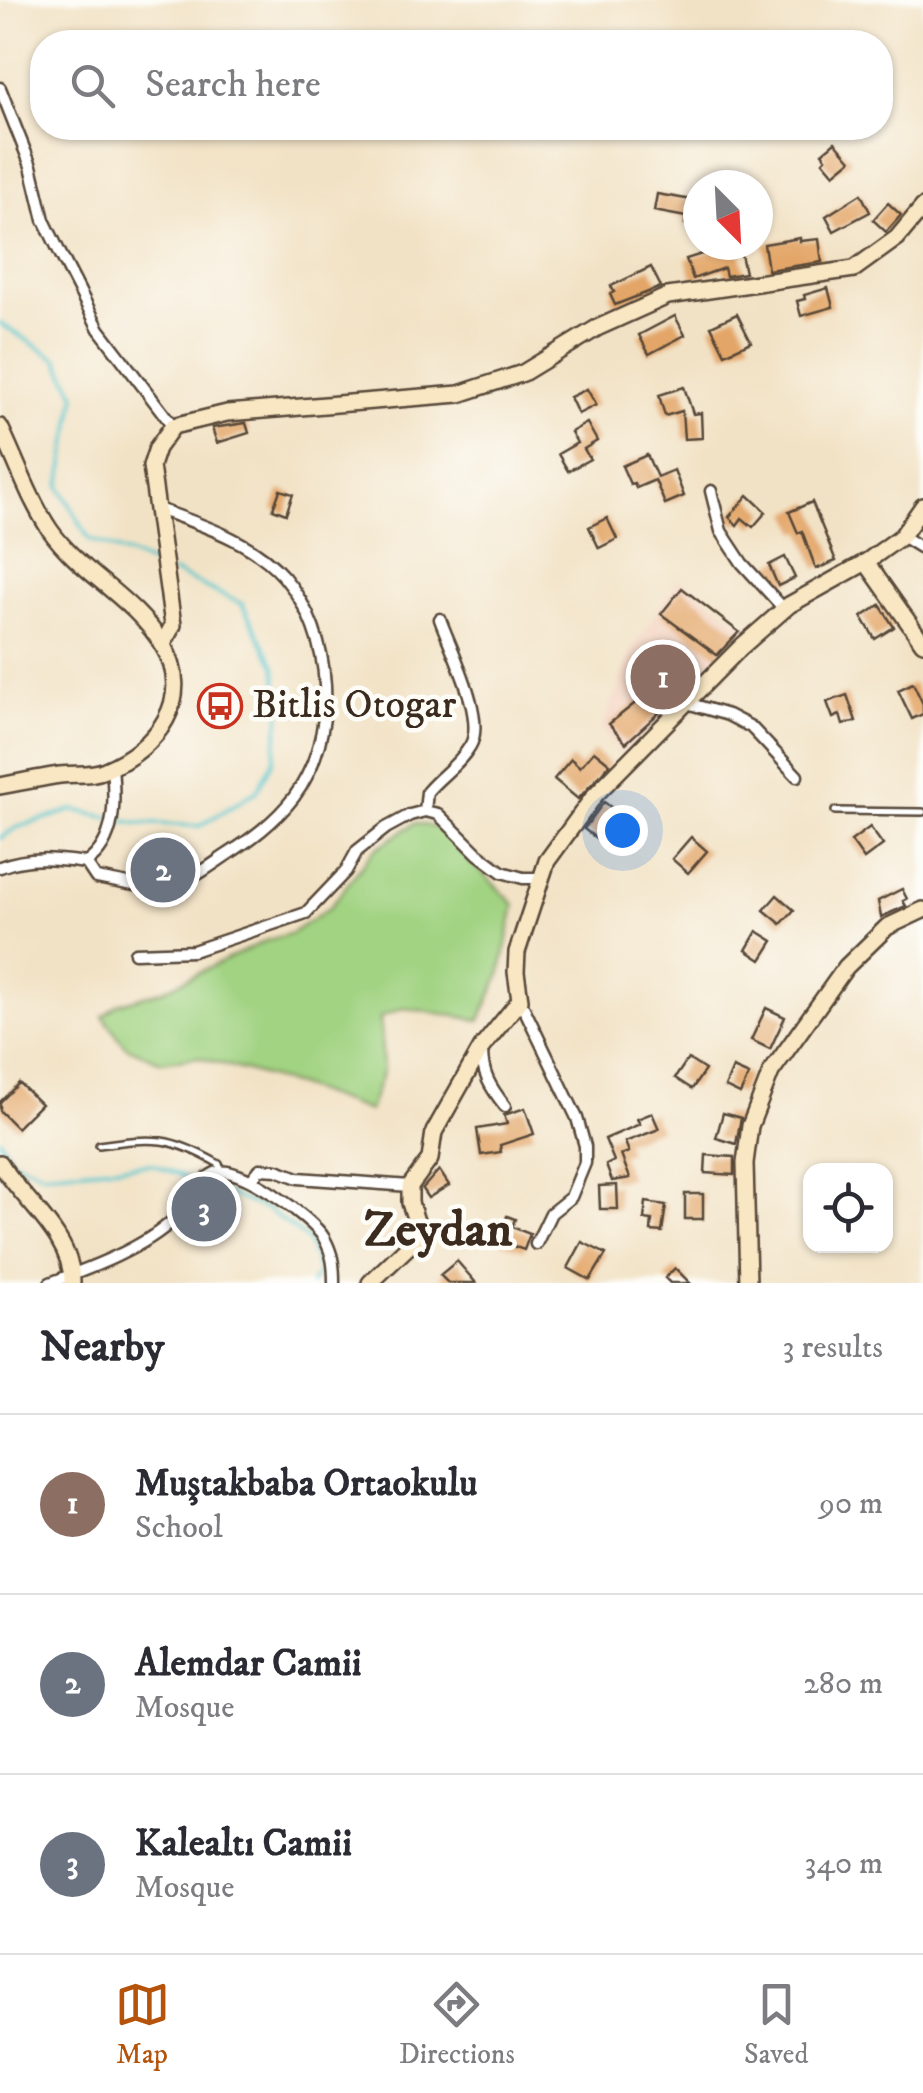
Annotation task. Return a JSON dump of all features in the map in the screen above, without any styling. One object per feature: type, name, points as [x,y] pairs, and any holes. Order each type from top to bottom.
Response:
[{"type":"street","points":[[0,88],[31,166],[44,220],[60,254],[99,328],[173,426]]},
{"type":"street","points":[[163,644],[174,625],[151,466],[157,448],[173,426],[227,413],[459,394],[523,373],[596,328],[668,296],[854,269],[897,238],[923,207]]},
{"type":"street","points":[[0,426],[50,529],[163,644],[173,674],[174,698],[168,719],[157,734],[112,767],[102,772],[0,786]]},
{"type":"street","points":[[711,492],[721,532],[742,563],[784,609]]},
{"type":"street","points":[[536,1244],[550,1213],[571,1196],[585,1163],[585,1146],[576,1118],[520,1000],[516,972],[517,952],[547,861],[595,794],[688,704],[741,646],[784,609],[866,562],[902,536],[923,506]]},
{"type":"street","points":[[86,863],[96,878],[142,885],[165,887],[192,878],[260,832],[293,798],[311,768],[322,724],[326,678],[320,642],[300,600],[284,578],[259,554],[158,508]]},
{"type":"street","points":[[902,536],[923,548]]},
{"type":"street","points":[[866,562],[923,643]]},
{"type":"street","points":[[425,811],[427,792],[458,763],[473,742],[476,730],[474,706],[440,619]]},
{"type":"street","points":[[688,704],[728,715],[751,727],[797,776]]},
{"type":"street","points":[[0,867],[18,860],[50,858],[86,863],[97,856],[116,806],[112,767]]},
{"type":"street","points":[[136,954],[193,951],[306,914],[346,871],[357,851],[386,828],[410,814],[425,811],[438,814],[502,872],[542,878]]},
{"type":"street","points":[[748,1283],[745,1163],[750,1126],[771,1072],[846,967],[887,928],[923,910]]},
{"type":"street","points":[[370,1283],[416,1239],[418,1227],[410,1203],[410,1186],[430,1159],[434,1132],[482,1047],[520,1000]]},
{"type":"street","points":[[482,1047],[482,1070],[505,1106]]},
{"type":"street","points":[[252,1180],[260,1169],[298,1178],[410,1186]]},
{"type":"street","points":[[2,1171],[39,1208],[71,1265],[72,1279]]},
{"type":"street","points":[[50,1283],[72,1279],[151,1237],[174,1220],[216,1172],[252,1180],[322,1234],[334,1259],[334,1283]]},
{"type":"lane","points":[[835,811],[923,812]]},
{"type":"lane","points":[[100,1144],[156,1138],[174,1142],[219,1164],[216,1172]]},
{"type":"shaded area","points":[[679,579],[749,629],[679,705],[621,754],[601,729],[633,648]]},
{"type":"green space","points":[[415,823],[437,828],[515,905],[500,975],[480,1020],[404,1008],[380,1017],[383,1071],[369,1111],[198,1057],[161,1062],[126,1047],[103,1016],[118,1004],[161,991],[265,941],[292,933],[330,907],[374,850]]},
{"type":"building","points":[[835,142],[851,160],[834,174],[823,161],[826,158],[822,153]]},
{"type":"building","points":[[657,194],[683,198],[683,216],[654,211]]},
{"type":"building","points":[[861,194],[870,212],[834,231],[826,216]]},
{"type":"building","points":[[888,203],[901,215],[886,232],[873,220]]},
{"type":"building","points":[[819,239],[822,262],[768,270],[766,260],[773,260],[773,242]]},
{"type":"building","points":[[686,260],[742,260],[745,273],[726,276],[724,268],[693,279]]},
{"type":"building","points":[[651,267],[661,287],[615,305],[611,286]]},
{"type":"building","points":[[828,288],[833,307],[801,316],[797,301]]},
{"type":"building","points":[[737,314],[751,342],[725,354],[711,326]]},
{"type":"building","points":[[675,316],[685,335],[649,354],[639,335]]},
{"type":"building","points":[[684,387],[693,414],[701,413],[702,438],[684,439],[682,411],[665,416],[659,395]]},
{"type":"building","points":[[587,389],[596,405],[578,414],[570,397]]},
{"type":"building","points":[[246,423],[249,433],[217,443],[212,428]]},
{"type":"building","points":[[587,423],[597,441],[584,449],[590,459],[568,471],[558,454],[577,443],[571,432]]},
{"type":"building","points":[[647,455],[657,477],[674,470],[684,496],[665,504],[655,480],[636,488],[634,483],[630,484],[622,466]]},
{"type":"building","points":[[280,490],[293,494],[286,514],[273,509]]},
{"type":"building","points":[[748,495],[766,512],[753,527],[742,518],[737,525],[729,517]]},
{"type":"building","points":[[812,502],[836,561],[816,569],[802,531],[798,533],[789,512]]},
{"type":"building","points":[[607,518],[617,539],[599,548],[589,527]]},
{"type":"building","points":[[785,557],[795,578],[778,586],[769,565]]},
{"type":"building","points":[[682,588],[739,632],[717,655],[661,614]]},
{"type":"building","points":[[880,605],[894,627],[875,639],[862,617]]},
{"type":"building","points":[[913,683],[923,704],[923,714],[912,719],[898,690]]},
{"type":"building","points":[[658,685],[672,701],[626,743],[609,724]]},
{"type":"building","points":[[847,695],[856,721],[843,725],[840,715],[833,718],[827,702]]},
{"type":"building","points":[[594,751],[610,764],[578,799],[554,779],[571,759],[580,767]]},
{"type":"building","points":[[604,802],[616,811],[612,816],[618,820],[601,842],[584,829]]},
{"type":"building","points":[[870,827],[883,845],[864,859],[851,841]]},
{"type":"building","points":[[691,837],[707,851],[688,873],[672,859]]},
{"type":"building","points":[[147,863],[179,863],[179,874],[147,877]]},
{"type":"building","points":[[902,889],[906,906],[881,917],[878,901]]},
{"type":"building","points":[[777,895],[794,910],[781,924],[764,910]]},
{"type":"building","points":[[757,931],[773,941],[761,960],[746,950]]},
{"type":"building","points":[[766,1008],[785,1017],[770,1049],[751,1040]]},
{"type":"building","points":[[688,1059],[705,1070],[692,1089],[675,1078]]},
{"type":"building","points":[[733,1068],[749,1075],[740,1094],[725,1087]]},
{"type":"building","points":[[19,1083],[41,1104],[17,1128],[0,1111],[0,1102]]},
{"type":"building","points":[[525,1108],[534,1134],[500,1145],[501,1152],[481,1155],[477,1129],[507,1124],[504,1115]]},
{"type":"building","points":[[652,1113],[659,1129],[625,1142],[629,1152],[621,1155],[630,1178],[612,1181],[606,1165],[614,1161],[605,1139],[640,1124],[637,1119]]},
{"type":"building","points":[[723,1113],[741,1118],[736,1144],[716,1138]]},
{"type":"building","points":[[706,1155],[734,1157],[734,1175],[705,1173]]},
{"type":"building","points":[[439,1170],[449,1185],[428,1198],[422,1189]]},
{"type":"building","points":[[617,1185],[618,1209],[600,1209],[599,1186]]},
{"type":"building","points":[[685,1194],[703,1194],[703,1219],[685,1219]]},
{"type":"building","points":[[212,1198],[217,1213],[194,1225],[186,1219],[196,1205]]},
{"type":"building","points":[[646,1202],[666,1205],[662,1232],[651,1231],[652,1220],[644,1219]]},
{"type":"building","points":[[507,1216],[515,1219],[512,1227],[530,1234],[524,1250],[498,1241]]},
{"type":"building","points":[[582,1242],[606,1254],[590,1280],[568,1268]]},
{"type":"building","points":[[457,1261],[476,1283],[448,1283],[440,1275]]},
{"type":"building","points":[[675,1268],[690,1283],[670,1283],[665,1278]]},
{"type":"waterway","points":[[0,323],[58,360],[76,395],[60,487],[89,539],[159,566]]},
{"type":"waterway","points":[[0,838],[18,827],[73,810],[135,823],[200,826],[257,791],[274,759],[280,716],[275,666],[242,604],[173,572]]},
{"type":"waterway","points":[[0,1139],[10,1159],[43,1173],[152,1164],[268,1210],[307,1239],[319,1272],[311,1283]]},
{"type":"place","name":"Muştakbaba Ortaokulu","points":[[663,677]]},
{"type":"place","name":"Bitlis Otogar","points":[[220,706]]},
{"type":"place","name":"Alemdar Camii","points":[[163,870]]},
{"type":"place","name":"Kalealtı Camii","points":[[204,1209]]},
{"type":"district","name":"Zeydan","points":[[438,1230]]}]
